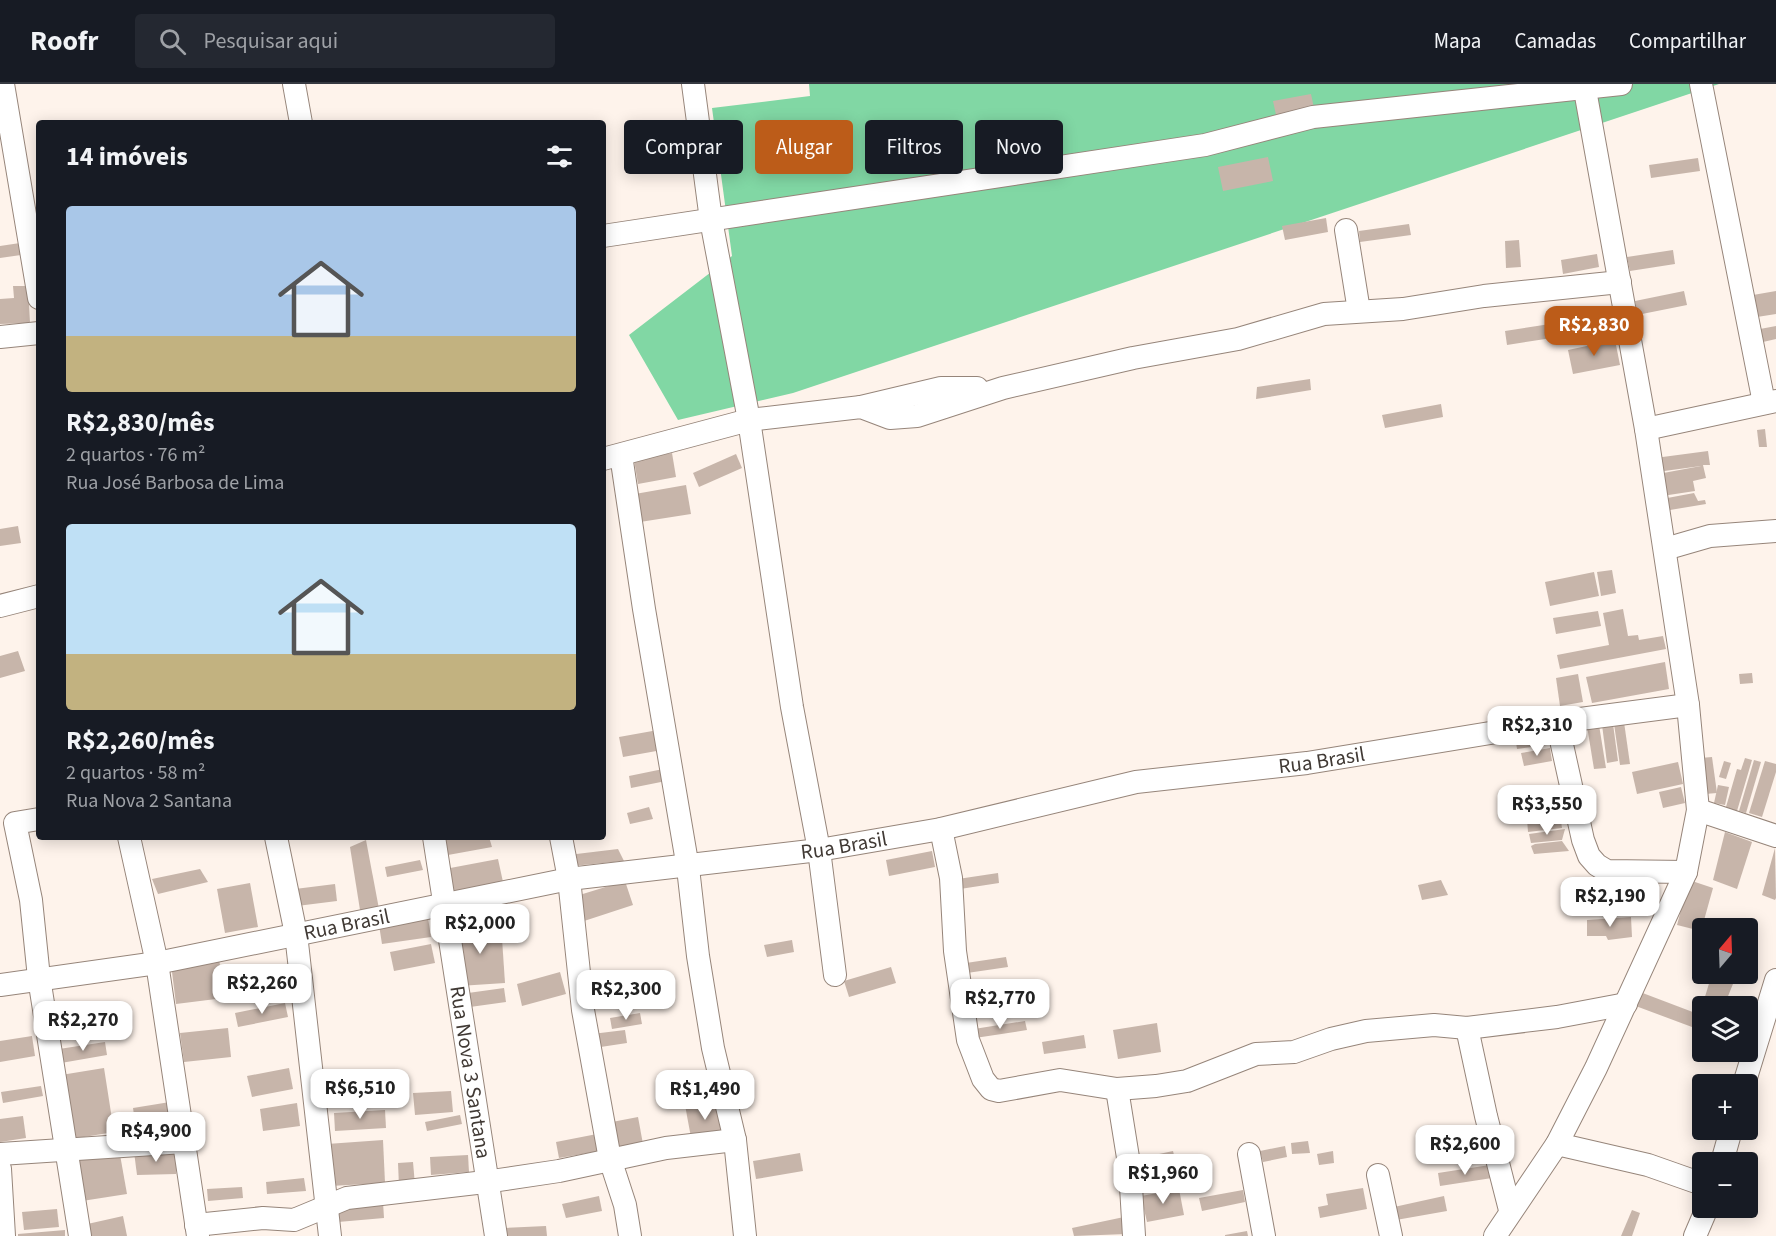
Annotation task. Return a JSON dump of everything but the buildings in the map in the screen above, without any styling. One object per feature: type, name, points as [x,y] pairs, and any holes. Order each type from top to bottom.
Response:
[{"type":"street","points":[[3,84],[36,280]]},
{"type":"street","points":[[294,84],[300,120]]},
{"type":"street","points":[[693,84],[711,220],[749,420],[792,707],[819,850],[835,975]]},
{"type":"street","points":[[606,236],[1205,145],[1314,117],[1585,90],[1621,84]]},
{"type":"street","points":[[1646,429],[1770,402],[1701,84]]},
{"type":"street","points":[[1495,1236],[1510,1210],[1557,1144],[1626,1004],[1686,872],[1698,810],[1688,705],[1665,549],[1646,429],[1585,90]]},
{"type":"street","points":[[1346,230],[1359,310]]},
{"type":"street","points":[[745,1236],[735,1140],[713,1048],[698,956],[688,868],[644,609],[612,457],[749,420],[861,407],[890,418],[904,418],[1003,388],[1133,358],[1238,339],[1324,314],[1403,309],[1484,296],[1620,282]]},
{"type":"street","points":[[0,337],[36,333]]},
{"type":"street","points":[[1665,549],[1710,536],[1776,531]]},
{"type":"street","points":[[0,606],[36,597]]},
{"type":"street","name":"Rua Brasil","points":[[0,985],[157,963],[446,906],[569,879],[688,868],[819,850],[941,829],[1136,782],[1307,763],[1557,722],[1688,705]]},
{"type":"street","points":[[1557,722],[1582,840],[1597,865],[1607,871],[1686,872]]},
{"type":"street","points":[[1698,810],[1776,836]]},
{"type":"street","points":[[36,820],[15,823],[31,900],[39,978],[80,1236]]},
{"type":"street","points":[[941,829],[951,878],[955,951],[968,1040],[987,1085],[991,1089],[1007,1092],[1060,1080],[1117,1089],[1187,1081],[1256,1054],[1294,1052],[1331,1039],[1366,1031],[1434,1025],[1467,1028],[1557,1017],[1626,1004]]},
{"type":"street","points":[[130,840],[157,963],[197,1230],[263,1218],[294,1220],[347,1198],[486,1182],[559,1171],[666,1148],[735,1140]]},
{"type":"street","points":[[277,840],[296,934],[325,1208],[330,1236]]},
{"type":"street","name":"Rua Nova 3 Santana","points":[[435,840],[496,1236]]},
{"type":"street","points":[[562,840],[569,879],[583,1010],[610,1159],[625,1205],[630,1236]]},
{"type":"street","points":[[1746,1074],[1776,980]]},
{"type":"street","points":[[1467,1028],[1485,1116],[1510,1210]]},
{"type":"street","points":[[1117,1089],[1130,1170],[1134,1236]]},
{"type":"street","points":[[0,1154],[184,1142]]},
{"type":"street","points":[[1557,1144],[1648,1165],[1692,1180]]},
{"type":"street","points":[[1249,1154],[1264,1236]]},
{"type":"street","points":[[0,1169],[4,1236]]},
{"type":"street","points":[[1378,1175],[1391,1236]]},
{"type":"street","points":[[1695,1236],[1703,1218]]},
{"type":"green space","points":[[809,84],[1719,84],[793,393],[678,420],[629,335],[732,256],[721,174],[743,174],[743,120],[714,120],[712,108],[810,96]]}]
